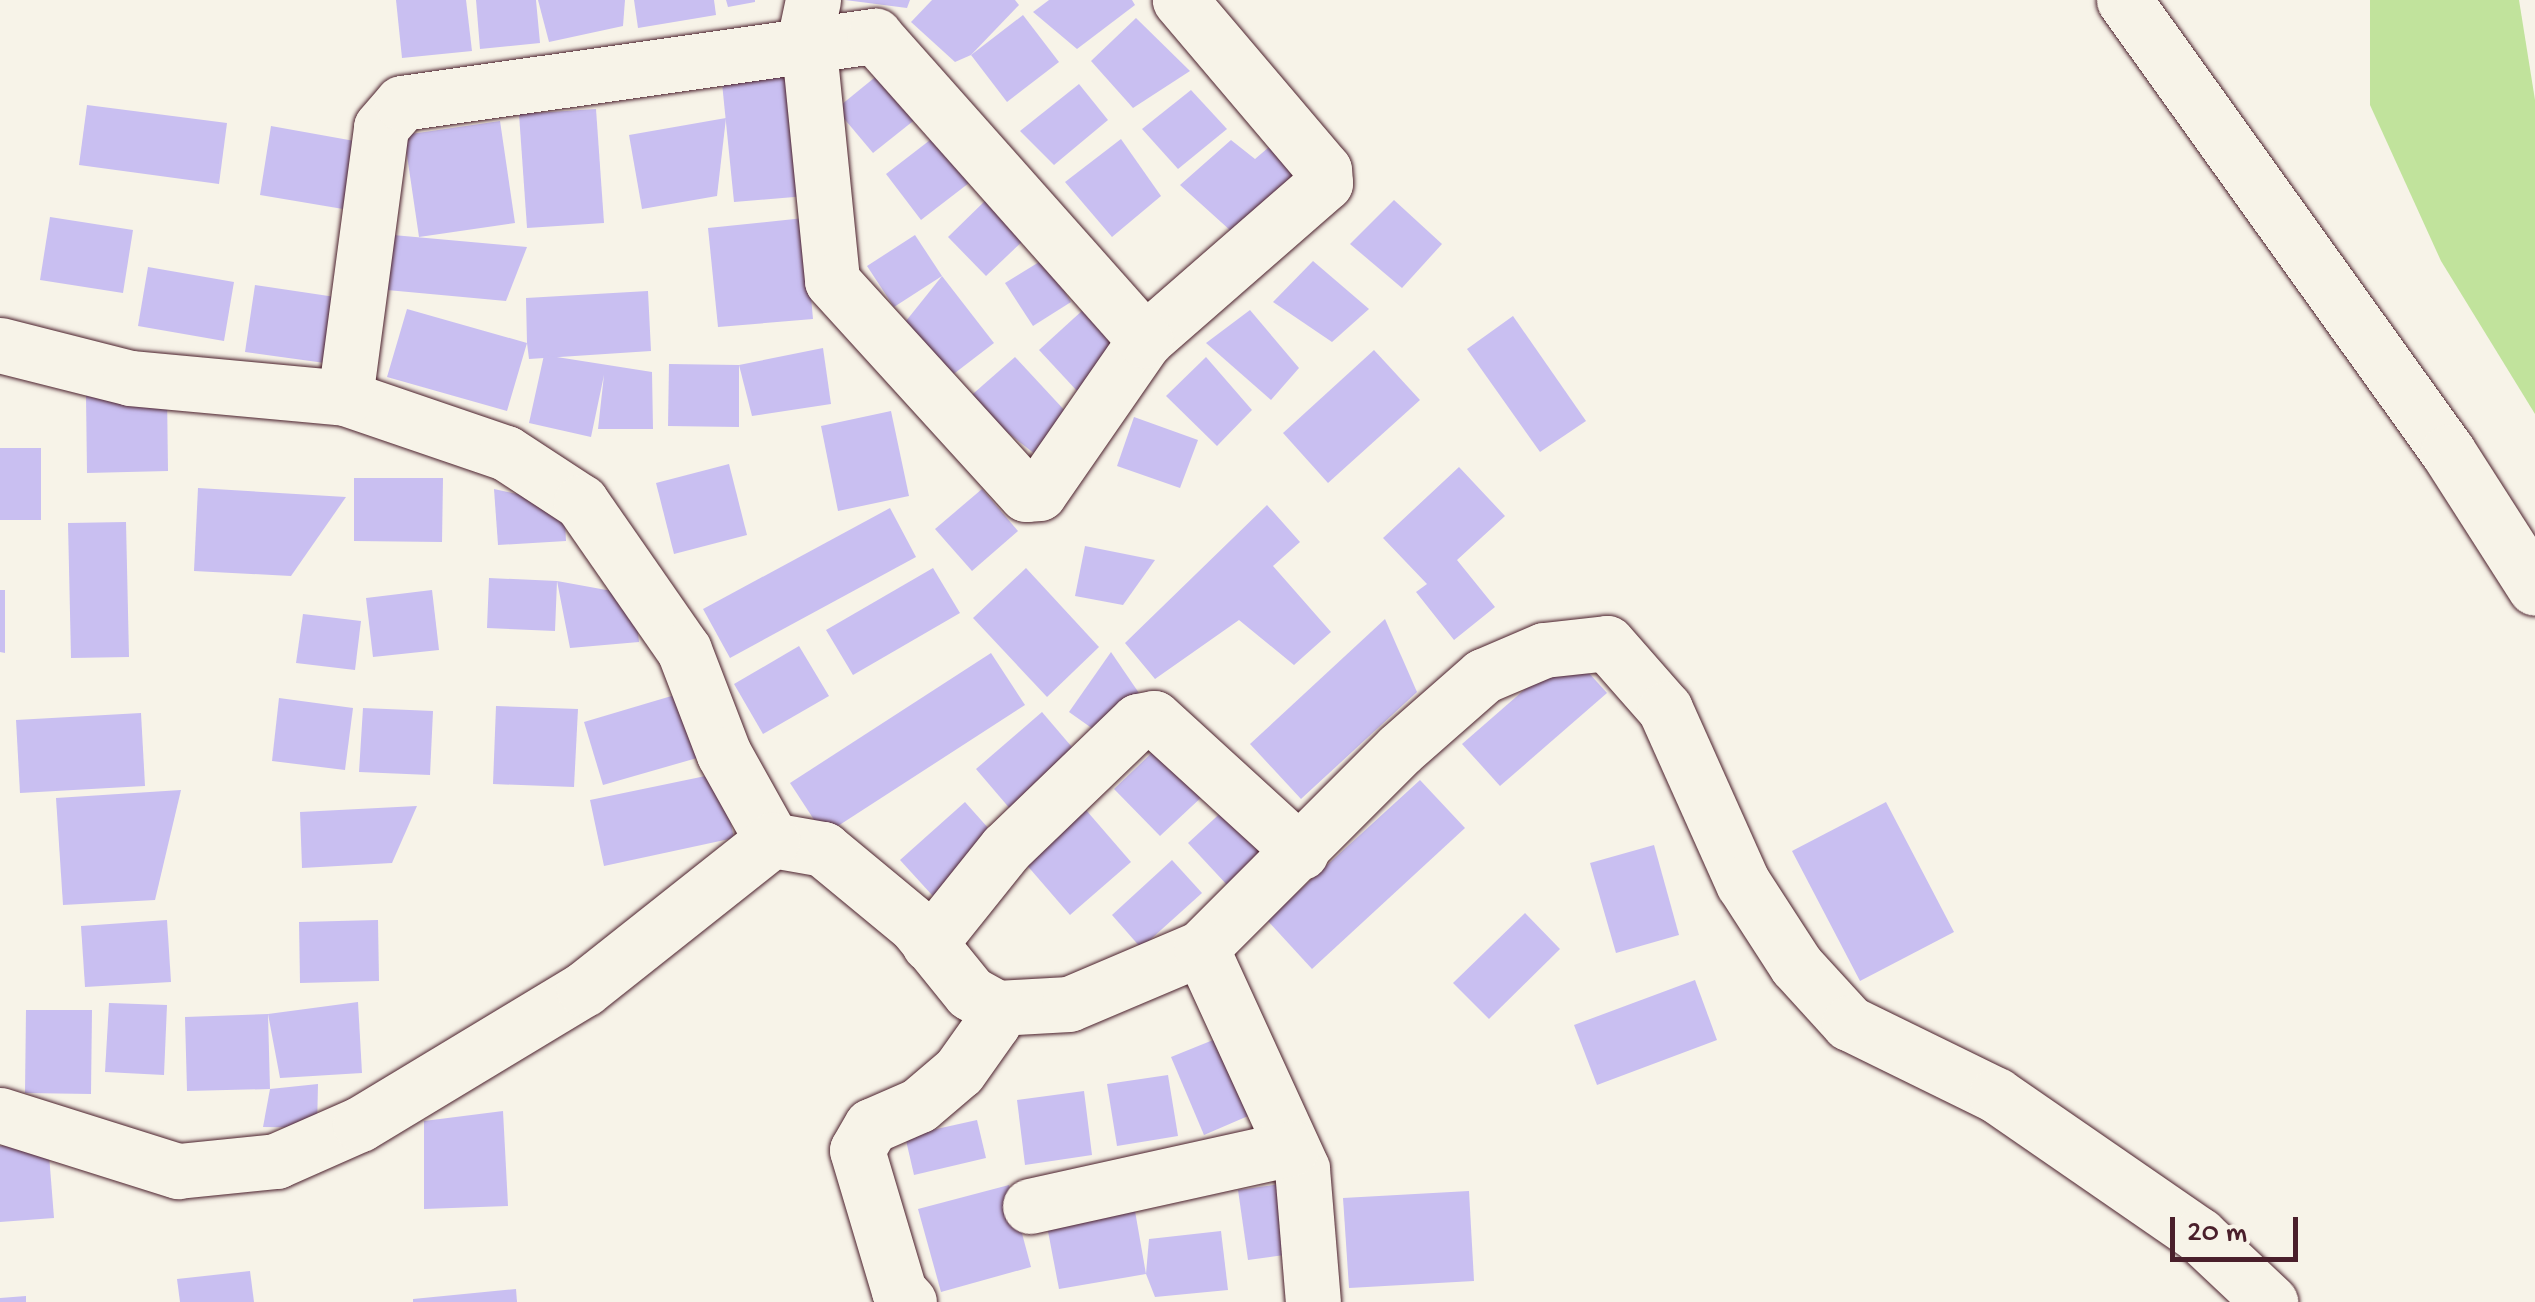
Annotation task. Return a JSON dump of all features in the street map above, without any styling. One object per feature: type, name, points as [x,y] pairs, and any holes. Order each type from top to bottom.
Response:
[{"type":"street","points":[[811,21],[832,281],[1026,494],[1039,493],[1145,340],[1324,183],[1324,170],[1180,0]]},
{"type":"street","points":[[2124,0],[2448,452],[2535,588]]},
{"type":"street","points":[[345,398],[381,127],[402,104],[811,21],[875,36],[1145,340]]},
{"type":"street","points":[[0,344],[130,378],[345,398],[506,452],[581,502],[684,650],[724,754],[772,840]]},
{"type":"street","points":[[0,1115],[178,1171],[276,1161],[360,1124],[584,989],[772,840],[824,849],[929,944],[970,994],[996,1008],[1068,1004],[1201,948],[1400,749],[1484,676],[1544,650],[1606,643],[1665,709],[1754,900],[1796,965],[1849,1023],[1996,1095],[2199,1235],[2270,1302]]},
{"type":"street","points":[[929,944],[1006,848],[1138,722],[1154,718],[1301,852]]},
{"type":"street","points":[[1201,948],[1302,1168],[1312,1302]]},
{"type":"street","points":[[909,1302],[899,1290],[857,1150],[871,1126],[919,1104],[958,1071],[993,1024],[996,1008]]},
{"type":"street","points":[[1030,1206],[1292,1148]]},
{"type":"green space","points":[[2370,0],[2519,0],[2535,100],[2535,414],[2441,261],[2370,105]]},
{"type":"building","points":[[396,0],[466,0],[472,51],[402,58]]},
{"type":"building","points":[[476,0],[536,0],[540,43],[480,49]]},
{"type":"building","points":[[538,0],[625,0],[623,26],[549,42]]},
{"type":"building","points":[[634,0],[714,0],[716,15],[638,28]]},
{"type":"building","points":[[726,0],[755,0],[755,2],[728,7]]},
{"type":"building","points":[[845,0],[910,0],[907,8]]},
{"type":"building","points":[[932,0],[1015,0],[1019,5],[971,55],[955,62],[911,22]]},
{"type":"building","points":[[1049,0],[1132,0],[1135,5],[1077,49],[1033,12]]},
{"type":"building","points":[[1023,15],[1059,62],[1007,102],[971,55]]},
{"type":"building","points":[[1136,18],[1190,71],[1133,108],[1091,61]]},
{"type":"building","points":[[879,74],[917,118],[873,153],[836,109]]},
{"type":"building","points":[[795,76],[806,196],[734,202],[722,83]]},
{"type":"building","points":[[1079,84],[1108,120],[1054,165],[1020,131]]},
{"type":"building","points":[[1191,90],[1227,129],[1178,169],[1142,129]]},
{"type":"building","points":[[87,105],[227,123],[219,184],[79,165]]},
{"type":"building","points":[[596,109],[604,223],[527,228],[519,114]]},
{"type":"building","points":[[726,118],[717,196],[642,209],[629,135]]},
{"type":"building","points":[[500,121],[515,223],[419,237],[404,135]]},
{"type":"building","points":[[271,126],[360,142],[349,210],[260,195]]},
{"type":"building","points":[[934,137],[969,183],[921,220],[886,174]]},
{"type":"building","points":[[1281,137],[1315,172],[1242,241],[1180,185],[1231,140],[1255,159]]},
{"type":"building","points":[[1121,139],[1161,196],[1112,237],[1065,182]]},
{"type":"building","points":[[990,196],[1028,236],[986,276],[948,237]]},
{"type":"building","points":[[1394,200],[1442,244],[1402,288],[1350,244]]},
{"type":"building","points":[[50,217],[133,230],[123,293],[40,280]]},
{"type":"building","points":[[804,218],[813,319],[718,327],[708,228]]},
{"type":"building","points":[[393,235],[527,247],[506,301],[387,290]]},
{"type":"building","points":[[915,235],[942,276],[894,307],[867,266]]},
{"type":"building","points":[[1044,259],[1071,302],[1033,326],[1005,283]]},
{"type":"building","points":[[1313,261],[1369,309],[1332,342],[1273,302]]},
{"type":"building","points":[[148,267],[234,282],[224,341],[138,326]]},
{"type":"building","points":[[942,276],[994,343],[951,376],[906,321]]},
{"type":"building","points":[[255,285],[342,298],[332,364],[245,352]]},
{"type":"building","points":[[648,291],[651,351],[529,359],[526,298]]},
{"type":"building","points":[[407,309],[527,343],[507,411],[387,377]]},
{"type":"building","points":[[1084,309],[1123,352],[1078,392],[1039,350]]},
{"type":"building","points":[[1250,310],[1299,368],[1271,400],[1206,343]]},
{"type":"building","points":[[1513,316],[1586,421],[1540,452],[1467,349]]},
{"type":"building","points":[[823,348],[831,404],[752,416],[739,365]]},
{"type":"building","points":[[1374,350],[1420,400],[1328,483],[1283,433]]},
{"type":"building","points":[[544,355],[652,372],[653,429],[598,429],[604,375],[591,437],[529,423]]},
{"type":"building","points":[[1015,357],[1080,427],[1040,458],[966,400]]},
{"type":"building","points":[[1206,357],[1252,410],[1217,446],[1166,396]]},
{"type":"building","points":[[669,364],[739,365],[739,427],[668,426]]},
{"type":"building","points":[[167,393],[168,471],[87,473],[86,395]]},
{"type":"building","points":[[891,411],[909,496],[838,511],[821,426]]},
{"type":"building","points":[[1134,417],[1198,440],[1180,488],[1117,466]]},
{"type":"building","points":[[0,448],[41,448],[41,520],[0,520]]},
{"type":"building","points":[[729,464],[747,535],[674,554],[656,483]]},
{"type":"building","points":[[1459,467],[1505,516],[1457,560],[1495,607],[1454,640],[1416,592],[1427,584],[1383,538]]},
{"type":"building","points":[[354,478],[443,478],[442,542],[354,541]]},
{"type":"building","points":[[198,488],[346,497],[291,576],[194,571]]},
{"type":"building","points":[[494,489],[564,504],[566,541],[498,545]]},
{"type":"building","points":[[982,489],[1018,531],[972,571],[935,529]]},
{"type":"building","points":[[1267,505],[1300,542],[1273,566],[1331,632],[1294,665],[1239,620],[1155,679],[1125,643]]},
{"type":"building","points":[[890,508],[916,557],[730,658],[703,609]]},
{"type":"building","points":[[126,522],[129,657],[71,658],[68,523]]},
{"type":"building","points":[[1085,546],[1155,560],[1123,605],[1075,596]]},
{"type":"building","points":[[933,568],[960,613],[853,675],[826,630]]},
{"type":"building","points":[[1026,568],[1099,647],[1047,697],[973,618]]},
{"type":"building","points":[[489,578],[557,581],[555,631],[487,628]]},
{"type":"building","points":[[557,581],[634,595],[639,642],[570,648]]},
{"type":"building","points":[[0,590],[5,590],[5,653],[0,652]]},
{"type":"building","points":[[432,590],[439,650],[373,657],[366,598]]},
{"type":"building","points":[[303,614],[361,621],[355,670],[296,663]]},
{"type":"building","points":[[1385,619],[1417,692],[1301,799],[1250,744]]},
{"type":"building","points":[[799,646],[829,696],[763,734],[734,684]]},
{"type":"building","points":[[1569,651],[1607,693],[1500,786],[1462,744]]},
{"type":"building","points":[[1111,652],[1141,696],[1093,729],[1069,712]]},
{"type":"building","points":[[991,653],[1025,705],[824,835],[790,783]]},
{"type":"building","points":[[685,692],[704,756],[603,785],[584,722]]},
{"type":"building","points":[[279,698],[353,708],[345,770],[272,761]]},
{"type":"building","points":[[496,706],[578,709],[574,787],[493,784]]},
{"type":"building","points":[[363,708],[433,711],[430,775],[359,772]]},
{"type":"building","points":[[1042,712],[1083,760],[1017,817],[976,769]]},
{"type":"building","points":[[141,713],[145,786],[20,793],[16,720]]},
{"type":"building","points":[[1160,745],[1206,793],[1160,836],[1114,789]]},
{"type":"building","points":[[720,773],[734,838],[604,866],[590,800]]},
{"type":"building","points":[[1420,780],[1465,828],[1312,969],[1267,920]]},
{"type":"building","points":[[181,790],[155,900],[63,905],[56,798]]},
{"type":"building","points":[[965,802],[1006,848],[942,906],[900,860]]},
{"type":"building","points":[[1886,802],[1954,932],[1860,981],[1792,851]]},
{"type":"building","points":[[417,806],[392,863],[302,868],[300,812]]},
{"type":"building","points":[[1227,807],[1267,850],[1228,886],[1188,843]]},
{"type":"building","points":[[1086,810],[1131,862],[1070,915],[1025,863]]},
{"type":"building","points":[[1654,845],[1679,935],[1616,953],[1590,863]]},
{"type":"building","points":[[1172,860],[1202,893],[1141,948],[1112,915]]},
{"type":"building","points":[[1525,913],[1560,949],[1489,1019],[1453,983]]},
{"type":"building","points":[[167,920],[171,982],[85,987],[81,926]]},
{"type":"building","points":[[378,920],[379,981],[300,983],[299,922]]},
{"type":"building","points":[[1695,980],[1717,1040],[1597,1085],[1574,1025]]},
{"type":"building","points":[[358,1002],[362,1073],[280,1078],[268,1014]]},
{"type":"building","points":[[109,1003],[167,1005],[164,1075],[105,1072]]},
{"type":"building","points":[[26,1010],[92,1010],[91,1094],[25,1093]]},
{"type":"building","points":[[268,1014],[270,1089],[187,1091],[185,1017]]},
{"type":"building","points":[[1223,1036],[1255,1113],[1204,1135],[1171,1057]]},
{"type":"building","points":[[1168,1075],[1178,1136],[1117,1146],[1107,1084]]},
{"type":"building","points":[[318,1084],[317,1128],[263,1127],[270,1089]]},
{"type":"building","points":[[1084,1091],[1092,1155],[1025,1165],[1017,1100]]},
{"type":"building","points":[[503,1111],[508,1206],[424,1209],[424,1121]]},
{"type":"building","points":[[977,1120],[986,1158],[914,1175],[905,1136]]},
{"type":"building","points":[[48,1142],[54,1218],[0,1222],[0,1146]]},
{"type":"building","points":[[1288,1183],[1298,1253],[1248,1260],[1238,1190]]},
{"type":"building","points":[[1009,1185],[1031,1267],[941,1292],[918,1209]]},
{"type":"building","points":[[1469,1191],[1474,1281],[1349,1288],[1343,1198]]},
{"type":"building","points":[[1135,1211],[1146,1274],[1059,1289],[1047,1226]]},
{"type":"building","points":[[1221,1231],[1228,1290],[1155,1297],[1146,1274],[1149,1239]]},
{"type":"building","points":[[250,1271],[254,1302],[180,1302],[177,1279]]},
{"type":"building","points":[[516,1289],[517,1302],[413,1302],[413,1299]]},
{"type":"building","points":[[26,1296],[26,1302],[0,1302],[0,1298]]}]
